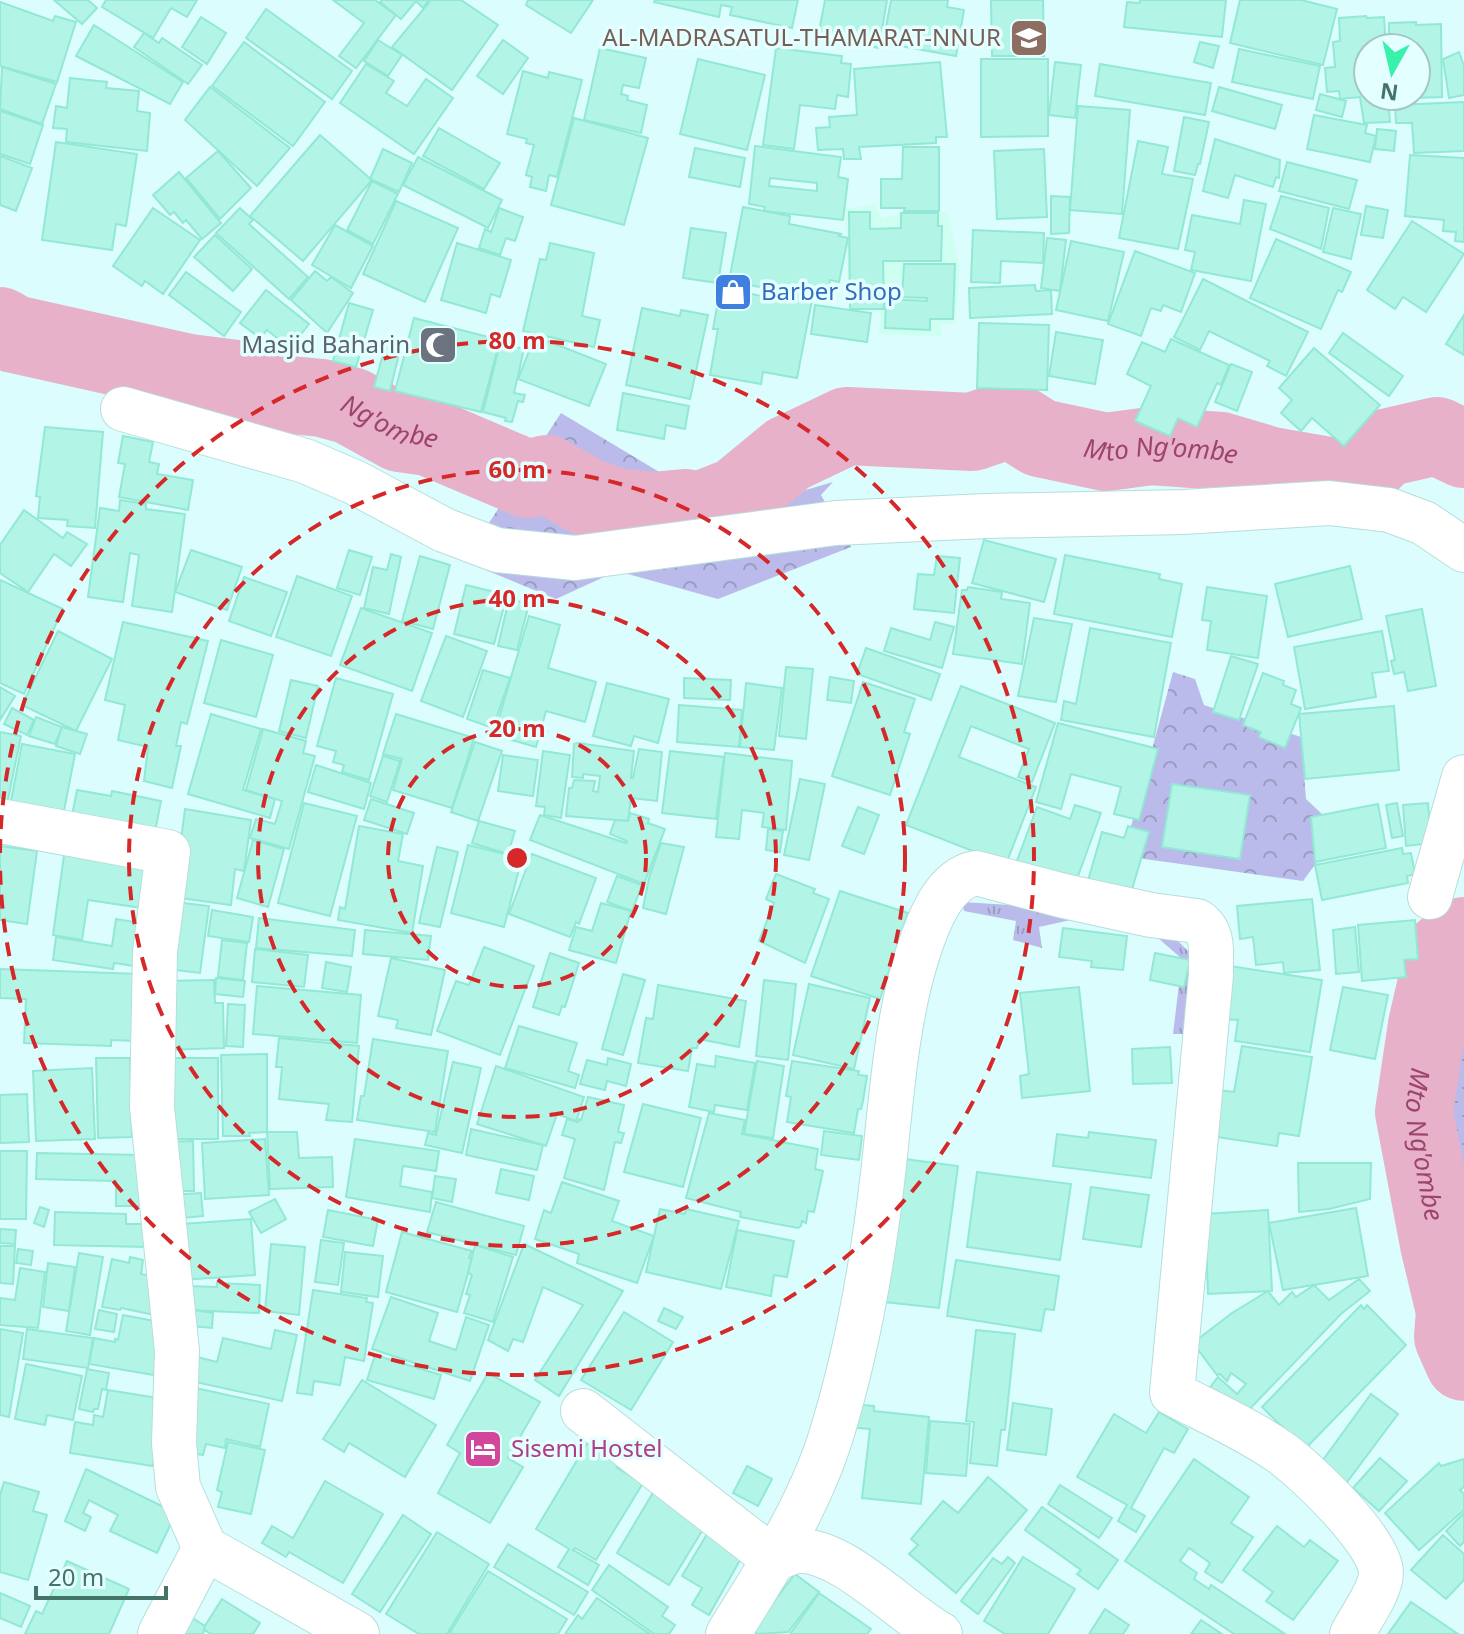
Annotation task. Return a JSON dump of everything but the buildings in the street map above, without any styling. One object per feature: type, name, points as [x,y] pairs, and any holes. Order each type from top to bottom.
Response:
[{"type":"street","points":[[123,409],[305,461],[356,483],[444,530],[497,550],[575,558],[836,523],[1184,512],[1329,503],[1389,510],[1424,523],[1464,550]]},
{"type":"street","points":[[1430,897],[1464,777]]},
{"type":"street","points":[[0,821],[168,852],[154,964],[152,1107],[177,1351],[174,1465],[178,1487],[205,1548],[357,1634]]},
{"type":"street","points":[[728,1634],[809,1495],[831,1437],[855,1342],[881,1190],[901,1029],[918,954],[940,901],[962,877],[976,873],[1151,915],[1197,921],[1208,933],[1212,945],[1211,975],[1172,1393],[1281,1453],[1353,1520],[1374,1552],[1381,1574],[1374,1595],[1352,1634]]},
{"type":"street","points":[[583,1411],[774,1559]]},
{"type":"street","points":[[160,1634],[205,1548]]},
{"type":"street","points":[[774,1559],[798,1551],[846,1565],[940,1634]]},
{"type":"shaded area","points":[[874,204],[883,219],[900,213],[948,212],[960,269],[955,323],[942,325],[941,337],[879,334],[880,312],[849,310],[845,209]]},
{"type":"green space","points":[[561,413],[666,476],[683,526],[833,482],[821,495],[851,547],[718,599],[617,571],[556,599],[464,561]]},
{"type":"green space","points":[[1173,672],[1195,679],[1204,705],[1301,737],[1306,799],[1340,831],[1303,881],[1123,856]]},
{"type":"green space","points":[[962,902],[1073,909],[1075,919],[1039,927],[1042,948],[1013,940],[1016,921],[964,911]]},
{"type":"green space","points":[[1167,930],[1192,955],[1187,1034],[1173,1034],[1182,959],[1158,938]]},
{"type":"green space","points":[[1464,983],[1464,1343],[1439,1293],[1409,1068]]},
{"type":"waterway","name":"Ng'ombe","points":[[0,326],[14,334],[189,373],[244,380],[291,395],[322,398],[351,406],[400,433],[429,437],[528,479],[547,474],[589,498],[617,507],[651,511],[685,508],[699,511],[737,496],[788,454],[847,426],[972,432],[1010,419],[1040,438],[1106,452],[1151,446],[1221,451],[1271,466],[1352,480],[1385,448],[1437,436],[1464,449]]},
{"type":"waterway","name":"Mto Ng'ombe","points":[[1464,936],[1444,951],[1427,1025],[1414,1112],[1455,1311],[1453,1337],[1464,1362]]},
{"type":"place","name":"AL-MADRASATUL-THAMARAT-NNUR","points":[[1029,38]]},
{"type":"place","name":"Barber Shop","points":[[733,292]]},
{"type":"place","name":"Masjid Baharin","points":[[438,345]]},
{"type":"place","name":"Sisemi Hostel","points":[[483,1449]]}]
